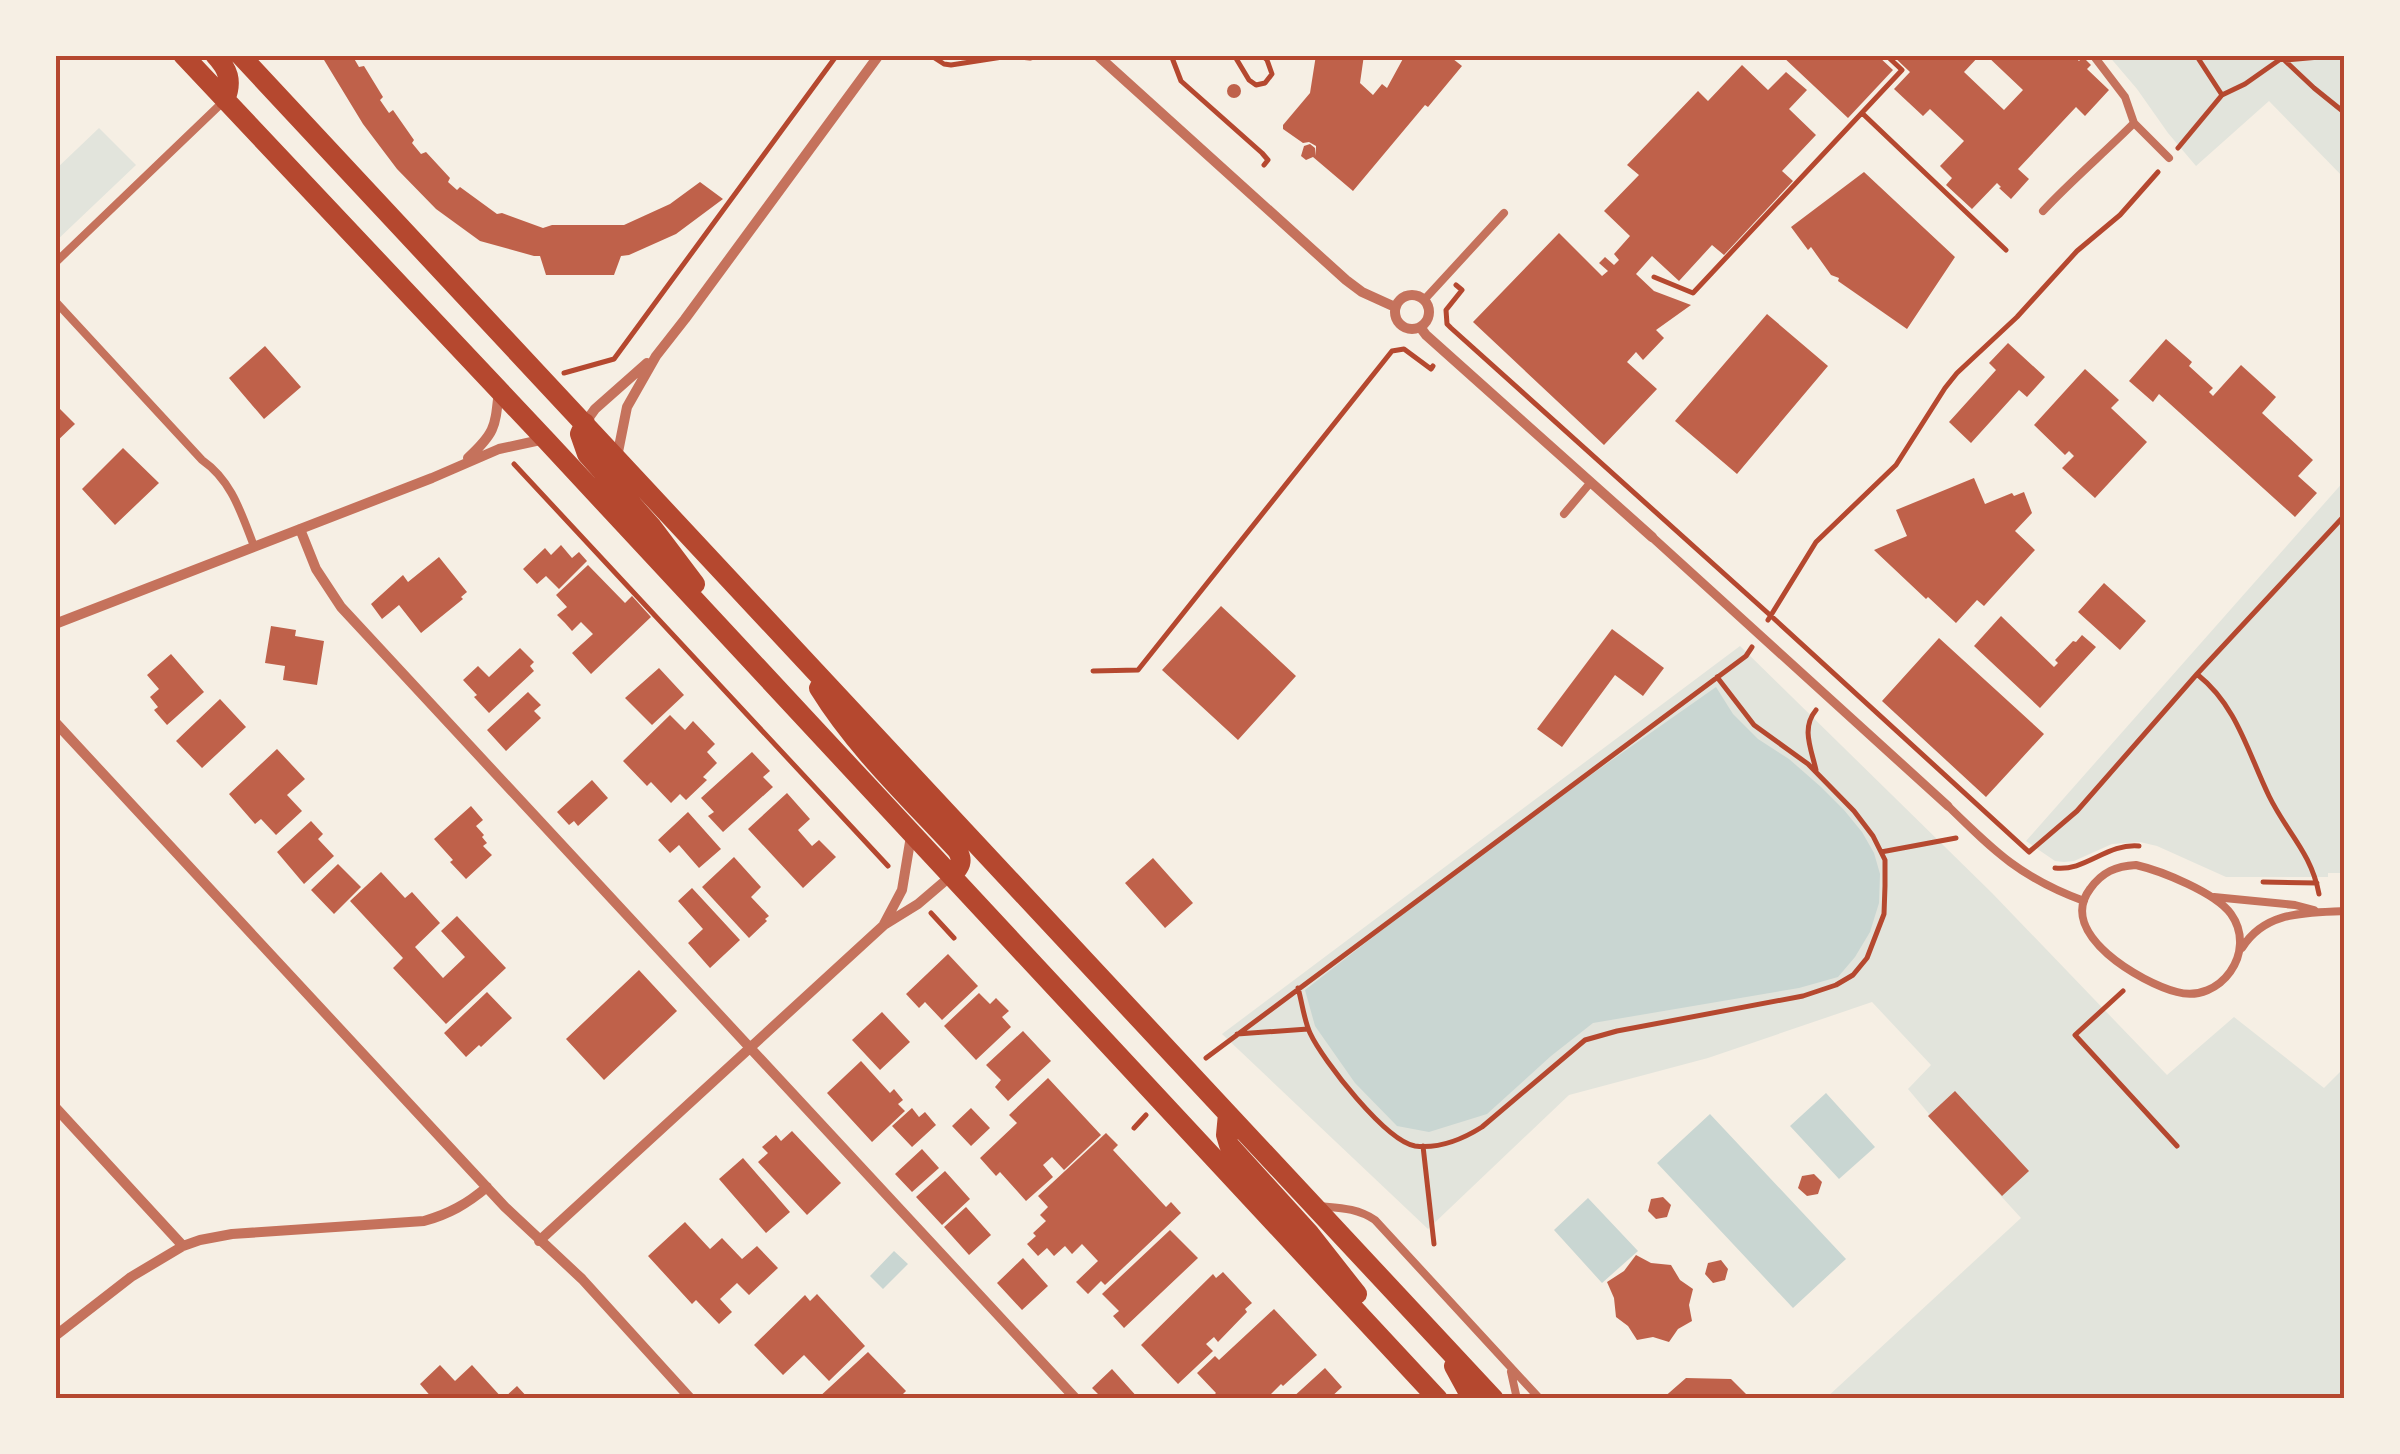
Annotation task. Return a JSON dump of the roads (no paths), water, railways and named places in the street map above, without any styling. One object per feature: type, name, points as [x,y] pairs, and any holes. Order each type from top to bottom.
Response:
[{"type":"main road","points":[[183,55],[1438,1399]]},
{"type":"main road","points":[[214,55],[228,74],[225,100]]},
{"type":"main road","points":[[240,55],[1494,1399]]},
{"type":"main road","points":[[585,423],[580,434],[582,445],[593,463],[652,527],[742,651]]},
{"type":"main road","points":[[794,648],[835,714],[960,854],[960,867],[952,875]]},
{"type":"main road","points":[[1228,1114],[1228,1146],[1353,1288],[1383,1339]]},
{"type":"main road","points":[[1444,1346],[1472,1399]]},
{"type":"street","points":[[617,458],[627,407],[656,356],[879,55]]},
{"type":"street","points":[[1097,55],[1346,280],[1395,307]]},
{"type":"street","points":[[1419,296],[1429,314],[1420,327],[1410,329],[1401,325],[1395,307],[1402,297],[1419,296]]},
{"type":"street","points":[[1420,327],[1948,806]]},
{"type":"street","points":[[585,423],[606,399],[656,356]]},
{"type":"street","points":[[460,465],[487,440],[495,423],[499,390]]},
{"type":"street","points":[[55,624],[512,445],[545,439]]},
{"type":"street","points":[[300,528],[316,569],[341,606],[1076,1399]]},
{"type":"street","points":[[55,722],[486,1187],[582,1279],[691,1399]]},
{"type":"street","points":[[884,925],[902,890],[911,832]]},
{"type":"street","points":[[539,1241],[884,925],[918,904],[952,875]]},
{"type":"street","points":[[55,1107],[182,1246]]},
{"type":"street","points":[[55,1336],[131,1276],[182,1246],[232,1234],[424,1221],[448,1214],[486,1187]]},
{"type":"lane","points":[[2092,55],[2124,98],[2134,123],[2170,158]]},
{"type":"lane","points":[[55,263],[225,100]]},
{"type":"lane","points":[[2043,212],[2134,123]]},
{"type":"lane","points":[[1424,300],[1504,212]]},
{"type":"lane","points":[[55,301],[202,460],[216,470],[236,499],[254,546]]},
{"type":"lane","points":[[1564,514],[1591,482]]},
{"type":"lane","points":[[1948,806],[2034,880],[2084,901]]},
{"type":"lane","points":[[2239,955],[2240,934],[2233,916],[2210,897],[2157,871],[2136,866],[2108,872],[2088,891],[2084,901],[2085,922],[2097,946],[2136,974],[2168,990],[2190,995],[2208,991],[2228,976],[2239,955],[2244,944],[2266,922],[2345,911]]},
{"type":"lane","points":[[2210,897],[2322,912]]},
{"type":"lane","points":[[1314,1205],[1352,1209],[1374,1220],[1540,1399]]},
{"type":"lane","points":[[1510,1367],[1517,1399]]}]
